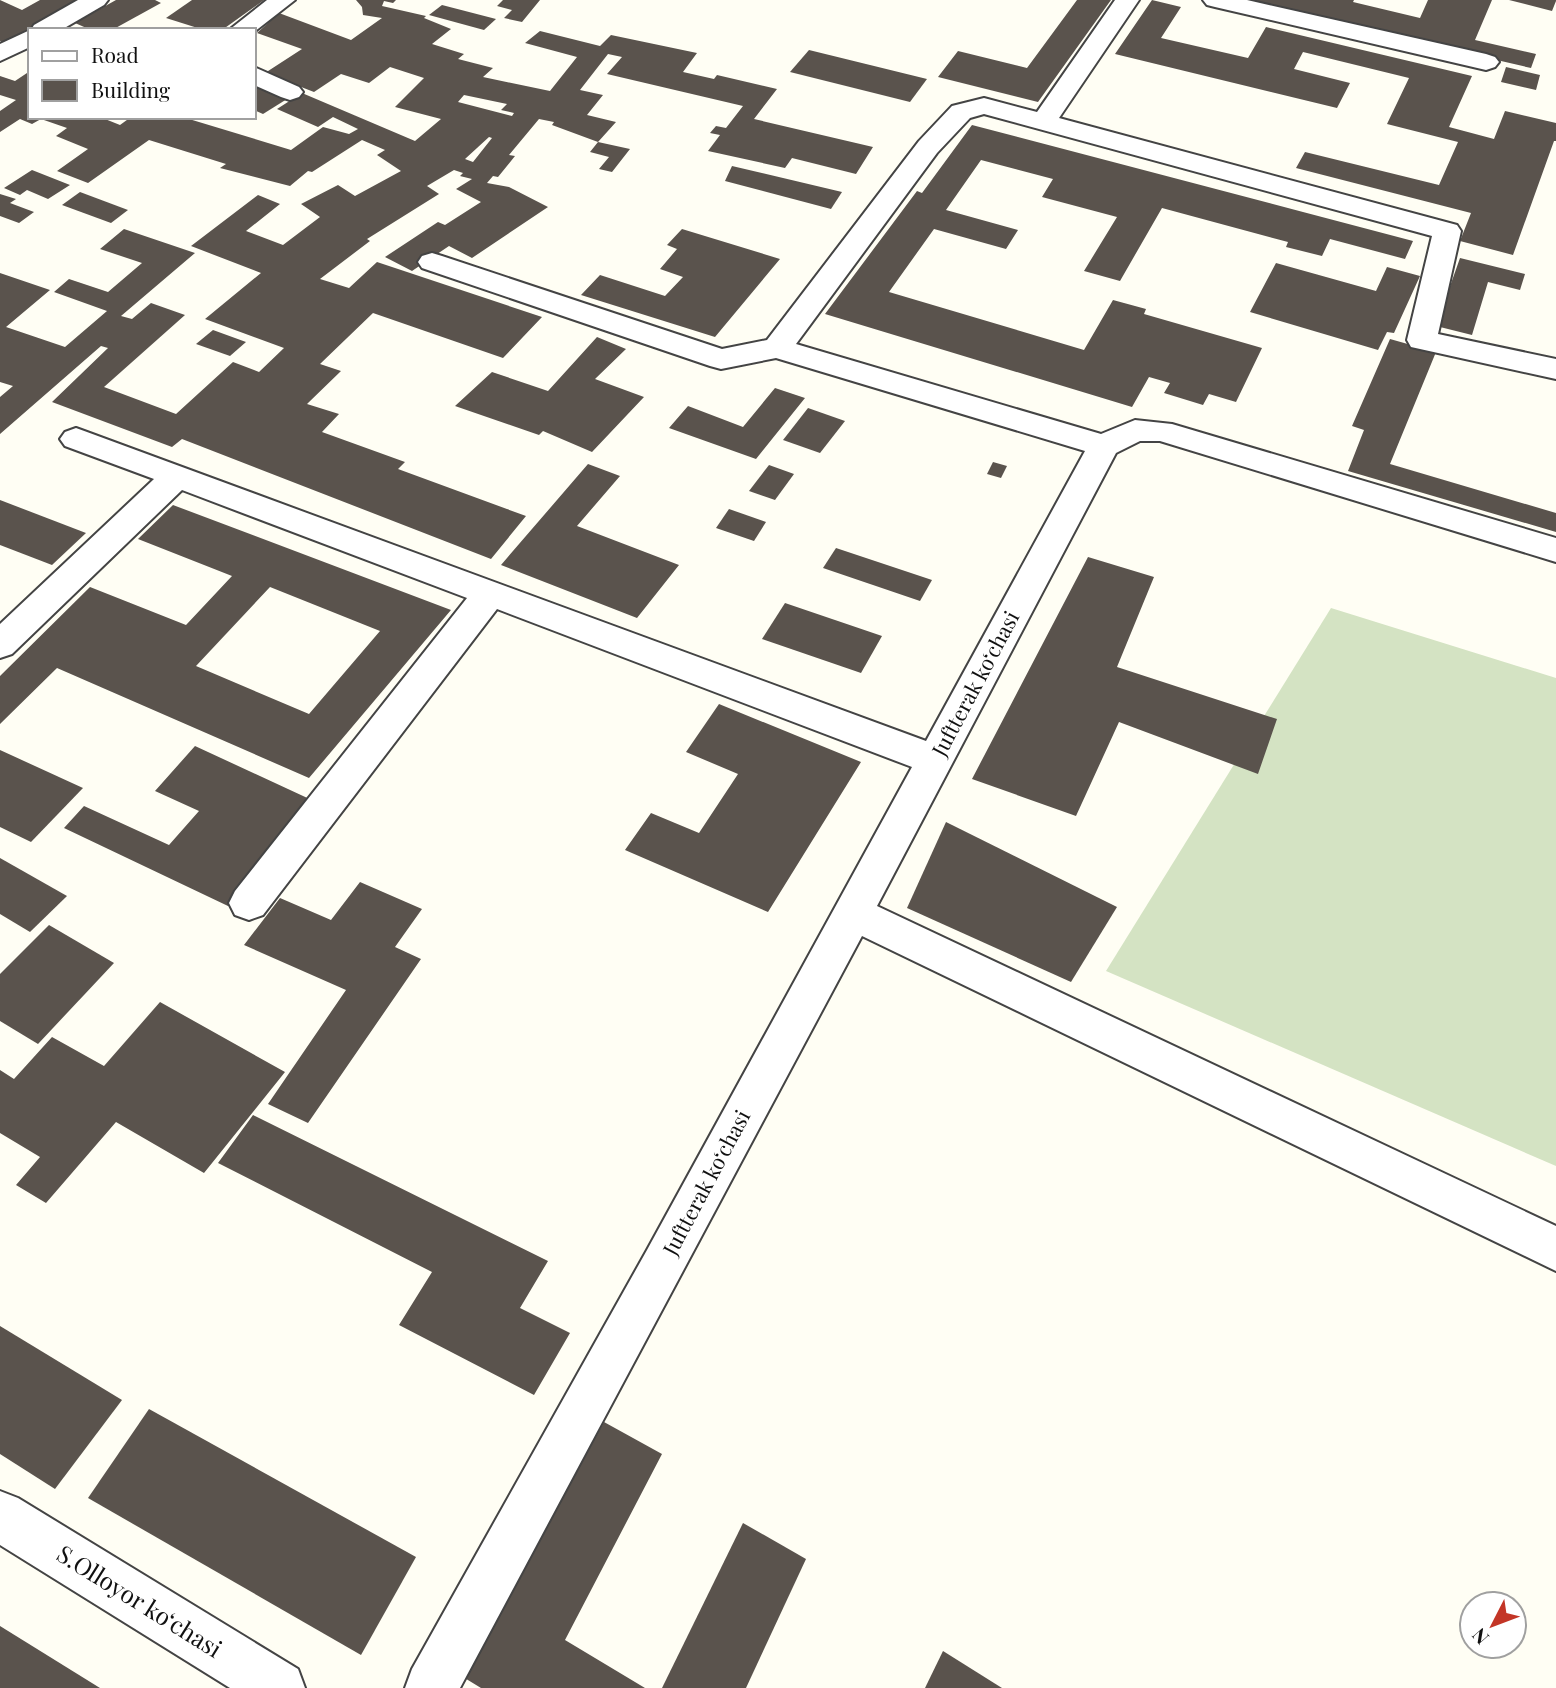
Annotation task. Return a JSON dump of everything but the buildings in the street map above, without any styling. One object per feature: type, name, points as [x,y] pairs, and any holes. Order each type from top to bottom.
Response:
[{"type":"street","points":[[47,28],[96,0]]},
{"type":"street","points":[[244,28],[284,0]]},
{"type":"street","points":[[1043,122],[1127,0]]},
{"type":"street","points":[[1215,0],[1486,62]]},
{"type":"street","points":[[0,54],[28,38]]},
{"type":"street","points":[[256,76],[290,92]]},
{"type":"street","points":[[777,348],[928,147],[961,112],[984,106],[1447,231],[1422,340],[1556,369]]},
{"type":"street","points":[[432,262],[721,359],[777,348],[1104,446],[1135,430],[1161,431],[1556,550]]},
{"type":"street","points":[[76,439],[492,592],[935,760]]},
{"type":"street","name":"Juftterak koʻchasi","points":[[431,1688],[663,1266],[1104,446]]},
{"type":"street","points":[[0,645],[177,476]]},
{"type":"street","points":[[249,903],[492,592]]},
{"type":"street","points":[[851,912],[1556,1249]]},
{"type":"street","name":"S.Olloyor koʻchasi","points":[[0,1516],[278,1688]]},
{"type":"green space","points":[[1331,608],[1556,678],[1556,1166],[1106,971]]}]
